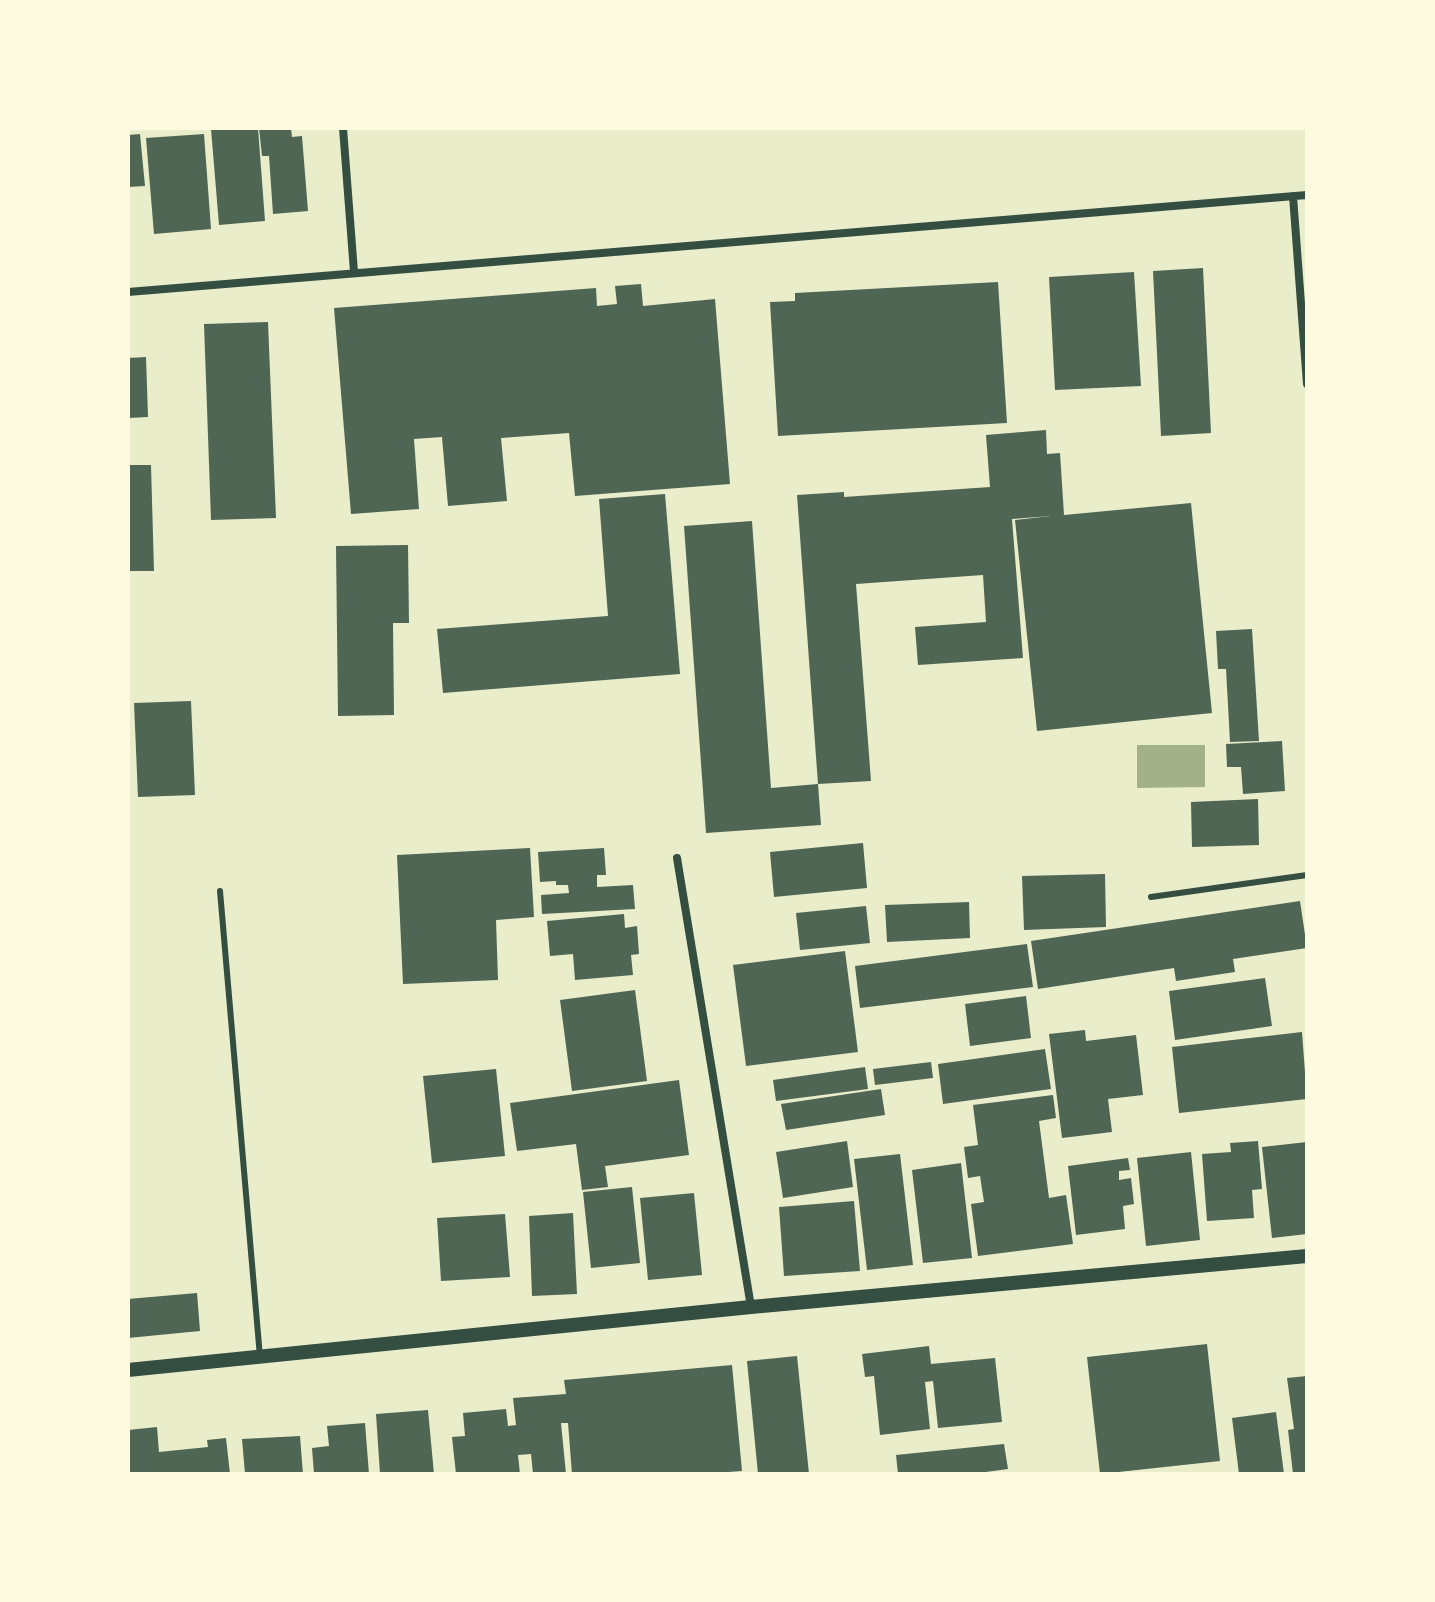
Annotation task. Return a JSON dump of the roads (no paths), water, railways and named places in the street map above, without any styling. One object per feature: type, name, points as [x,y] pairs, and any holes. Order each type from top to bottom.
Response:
[{"type":"street","points":[[343,128],[354,272]]},
{"type":"street","points":[[128,292],[1307,195]]},
{"type":"street","points":[[1293,196],[1307,384]]},
{"type":"street","points":[[677,858],[751,1307]]},
{"type":"street","points":[[128,1370],[751,1307],[1307,1256]]},
{"type":"lane","points":[[1151,897],[1307,875]]},
{"type":"lane","points":[[220,891],[260,1357]]}]
